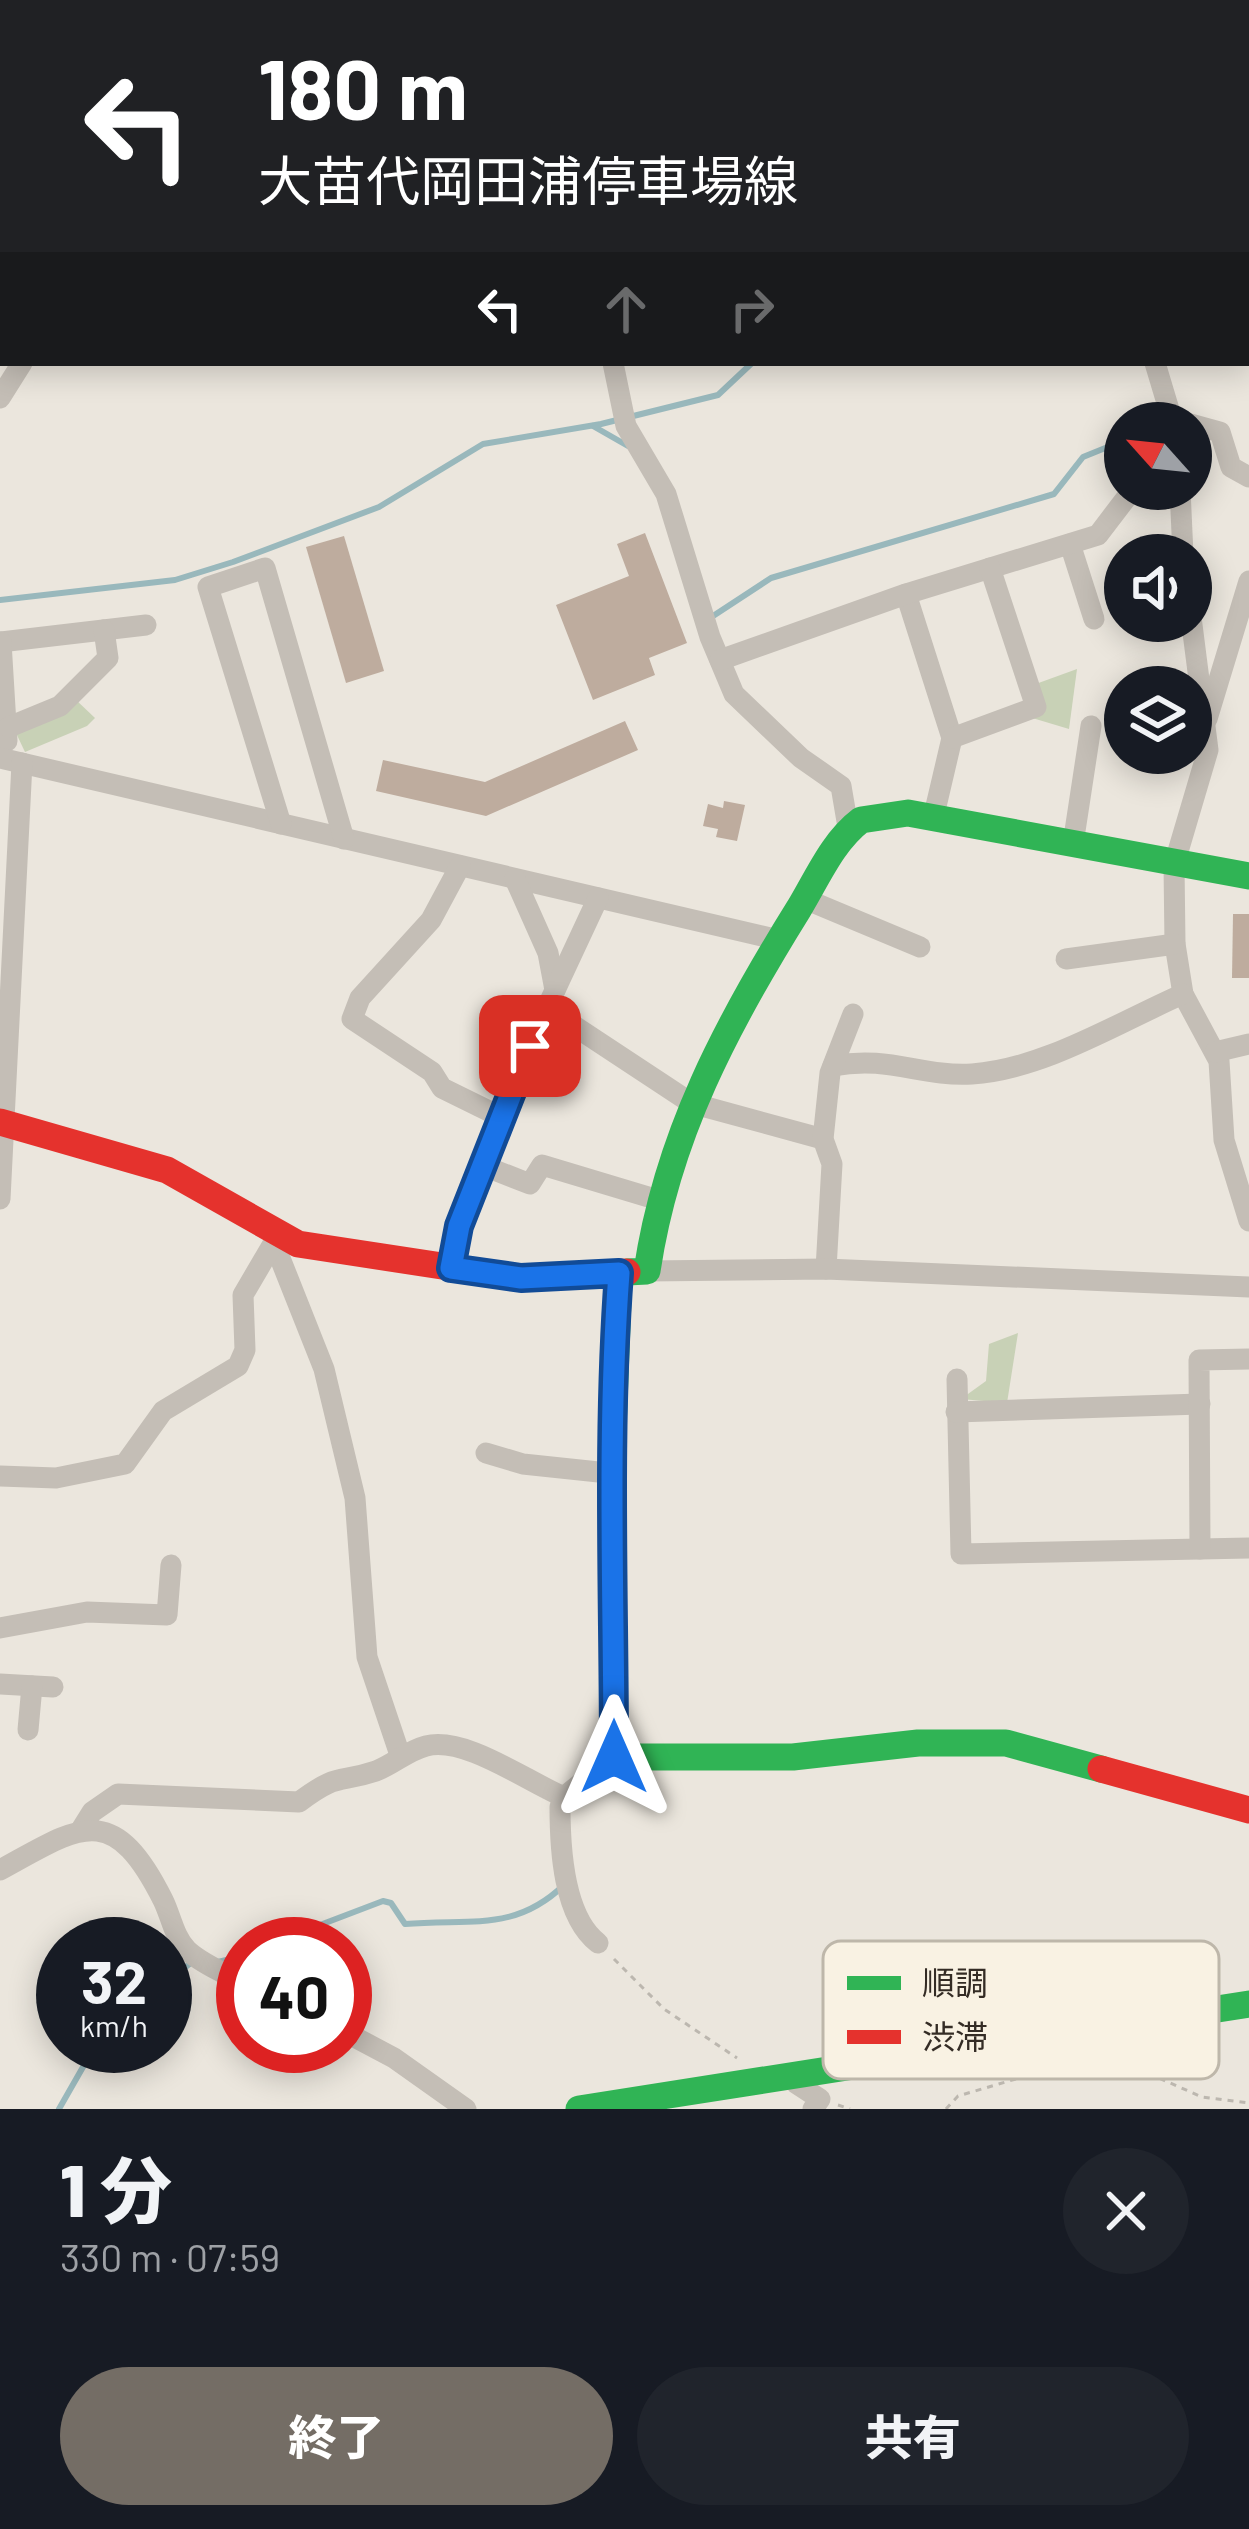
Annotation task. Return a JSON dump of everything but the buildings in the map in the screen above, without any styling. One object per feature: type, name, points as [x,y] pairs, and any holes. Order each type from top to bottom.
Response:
[{"type":"street","points":[[0,398],[20,366]]},
{"type":"street","points":[[614,366],[626,426],[666,494],[734,694],[763,725],[841,786],[848,833]]},
{"type":"street","points":[[1156,366],[1167,402]]},
{"type":"street","points":[[1212,430],[1220,432],[1231,467],[1249,477]]},
{"type":"street","points":[[720,660],[906,594],[1098,535],[1117,510]]},
{"type":"street","points":[[1070,544],[1094,619]]},
{"type":"street","points":[[281,824],[208,587],[265,568],[344,838]]},
{"type":"street","points":[[952,738],[1036,707],[990,568]]},
{"type":"street","points":[[1212,702],[1249,580]]},
{"type":"street","points":[[906,594],[952,738],[933,818]]},
{"type":"street","points":[[0,1199],[9,727],[0,642],[146,625]]},
{"type":"street","points":[[9,727],[60,706],[108,658],[104,630]]},
{"type":"street","points":[[1073,844],[1091,726]]},
{"type":"street","points":[[9,760],[779,940]]},
{"type":"street","points":[[1201,774],[1174,865],[1175,944],[1183,994],[1216,1052],[1224,1140],[1249,1221]]},
{"type":"street","points":[[614,1757],[614,1537],[608,1472],[633,1272],[691,1103],[779,940],[848,833],[868,816],[882,813],[933,818],[1249,876]]},
{"type":"street","points":[[460,866],[430,920],[360,998],[352,1019],[432,1072],[442,1088],[505,1119]]},
{"type":"street","points":[[515,879],[548,952],[551,999],[691,1103],[823,1138]]},
{"type":"street","points":[[451,1268],[459,1226],[551,999],[598,898]]},
{"type":"street","points":[[805,899],[920,947]]},
{"type":"street","points":[[1066,958],[1175,944]]},
{"type":"street","points":[[833,1066],[890,1060],[944,1075],[999,1071],[1183,994]]},
{"type":"street","points":[[826,1269],[832,1164],[823,1138],[833,1066],[853,1014]]},
{"type":"street","points":[[1216,1052],[1249,1044]]},
{"type":"street","points":[[2,1123],[167,1170],[275,1240],[521,1278],[826,1269],[1249,1287]]},
{"type":"street","points":[[484,1166],[520,1184],[530,1184],[542,1165],[655,1199]]},
{"type":"street","points":[[0,1476],[56,1478],[125,1464],[163,1411],[238,1366],[244,1350],[243,1294],[275,1240]]},
{"type":"street","points":[[275,1240],[324,1370],[355,1498],[367,1657],[400,1755]]},
{"type":"street","points":[[1200,1549],[1199,1360],[1249,1359]]},
{"type":"street","points":[[956,1378],[961,1554],[1249,1548]]},
{"type":"street","points":[[956,1412],[1200,1404]]},
{"type":"street","points":[[485,1453],[524,1464],[608,1472]]},
{"type":"street","points":[[0,1628],[87,1612],[167,1615],[171,1565]]},
{"type":"street","points":[[0,1684],[42,1686],[28,1730]]},
{"type":"street","points":[[598,1943],[588,1935],[571,1897],[560,1835],[564,1797],[614,1757],[793,1756],[973,1739],[1006,1743],[1249,1810]]},
{"type":"street","points":[[82,1828],[92,1812],[118,1794],[299,1802],[330,1778],[375,1771],[400,1755],[452,1744],[564,1797]]},
{"type":"street","points":[[0,1870],[53,1837],[82,1828],[102,1832],[133,1852],[149,1871],[188,1951],[216,1968]]},
{"type":"street","points":[[1219,2009],[1249,2004]]},
{"type":"street","points":[[372,2046],[466,2109]]},
{"type":"street","points":[[579,2109],[823,2071]]},
{"type":"street","points":[[796,2075],[797,2084],[820,2099],[813,2109]]},
{"type":"path","points":[[598,1943],[664,2009],[750,2065],[754,2082]]},
{"type":"path","points":[[946,2109],[958,2096],[1016,2079]]},
{"type":"path","points":[[1161,2079],[1202,2097],[1249,2103]]},
{"type":"green space","points":[[1077,669],[1069,729],[1029,717],[1033,685]]},
{"type":"green space","points":[[75,699],[95,718],[87,726],[25,752],[16,733]]},
{"type":"green space","points":[[1018,1333],[1007,1403],[961,1399],[986,1381],[989,1344]]},
{"type":"waterway","points":[[0,600],[175,580],[233,562],[379,507],[483,444],[601,424],[718,395],[749,366]]},
{"type":"waterway","points":[[593,426],[628,446]]},
{"type":"waterway","points":[[710,618],[771,578],[1054,494],[1083,457],[1104,448]]},
{"type":"waterway","points":[[341,1917],[383,1901],[391,1903],[405,1924],[490,1920],[527,1910],[564,1885]]},
{"type":"waterway","points":[[59,2109],[80,2073]]},
{"type":"traffic: fast","points":[[627,1272],[647,1271],[669,1174],[724,1039],[826,862],[861,820],[908,813],[1249,876]]},
{"type":"traffic: fast","points":[[619,1273],[612,1455],[613,1757],[793,1757],[918,1743],[1006,1743],[1101,1769]]},
{"type":"traffic: fast","points":[[1219,2009],[1249,2004]]},
{"type":"traffic: fast","points":[[579,2109],[823,2071]]},
{"type":"traffic: jam","points":[[0,1122],[167,1170],[298,1244],[521,1278],[627,1272]]},
{"type":"traffic: jam","points":[[1101,1769],[1249,1810]]},
{"type":"route","points":[[530,1046],[459,1226],[451,1268],[521,1278],[619,1273],[608,1472],[614,1537],[614,1757]]}]
